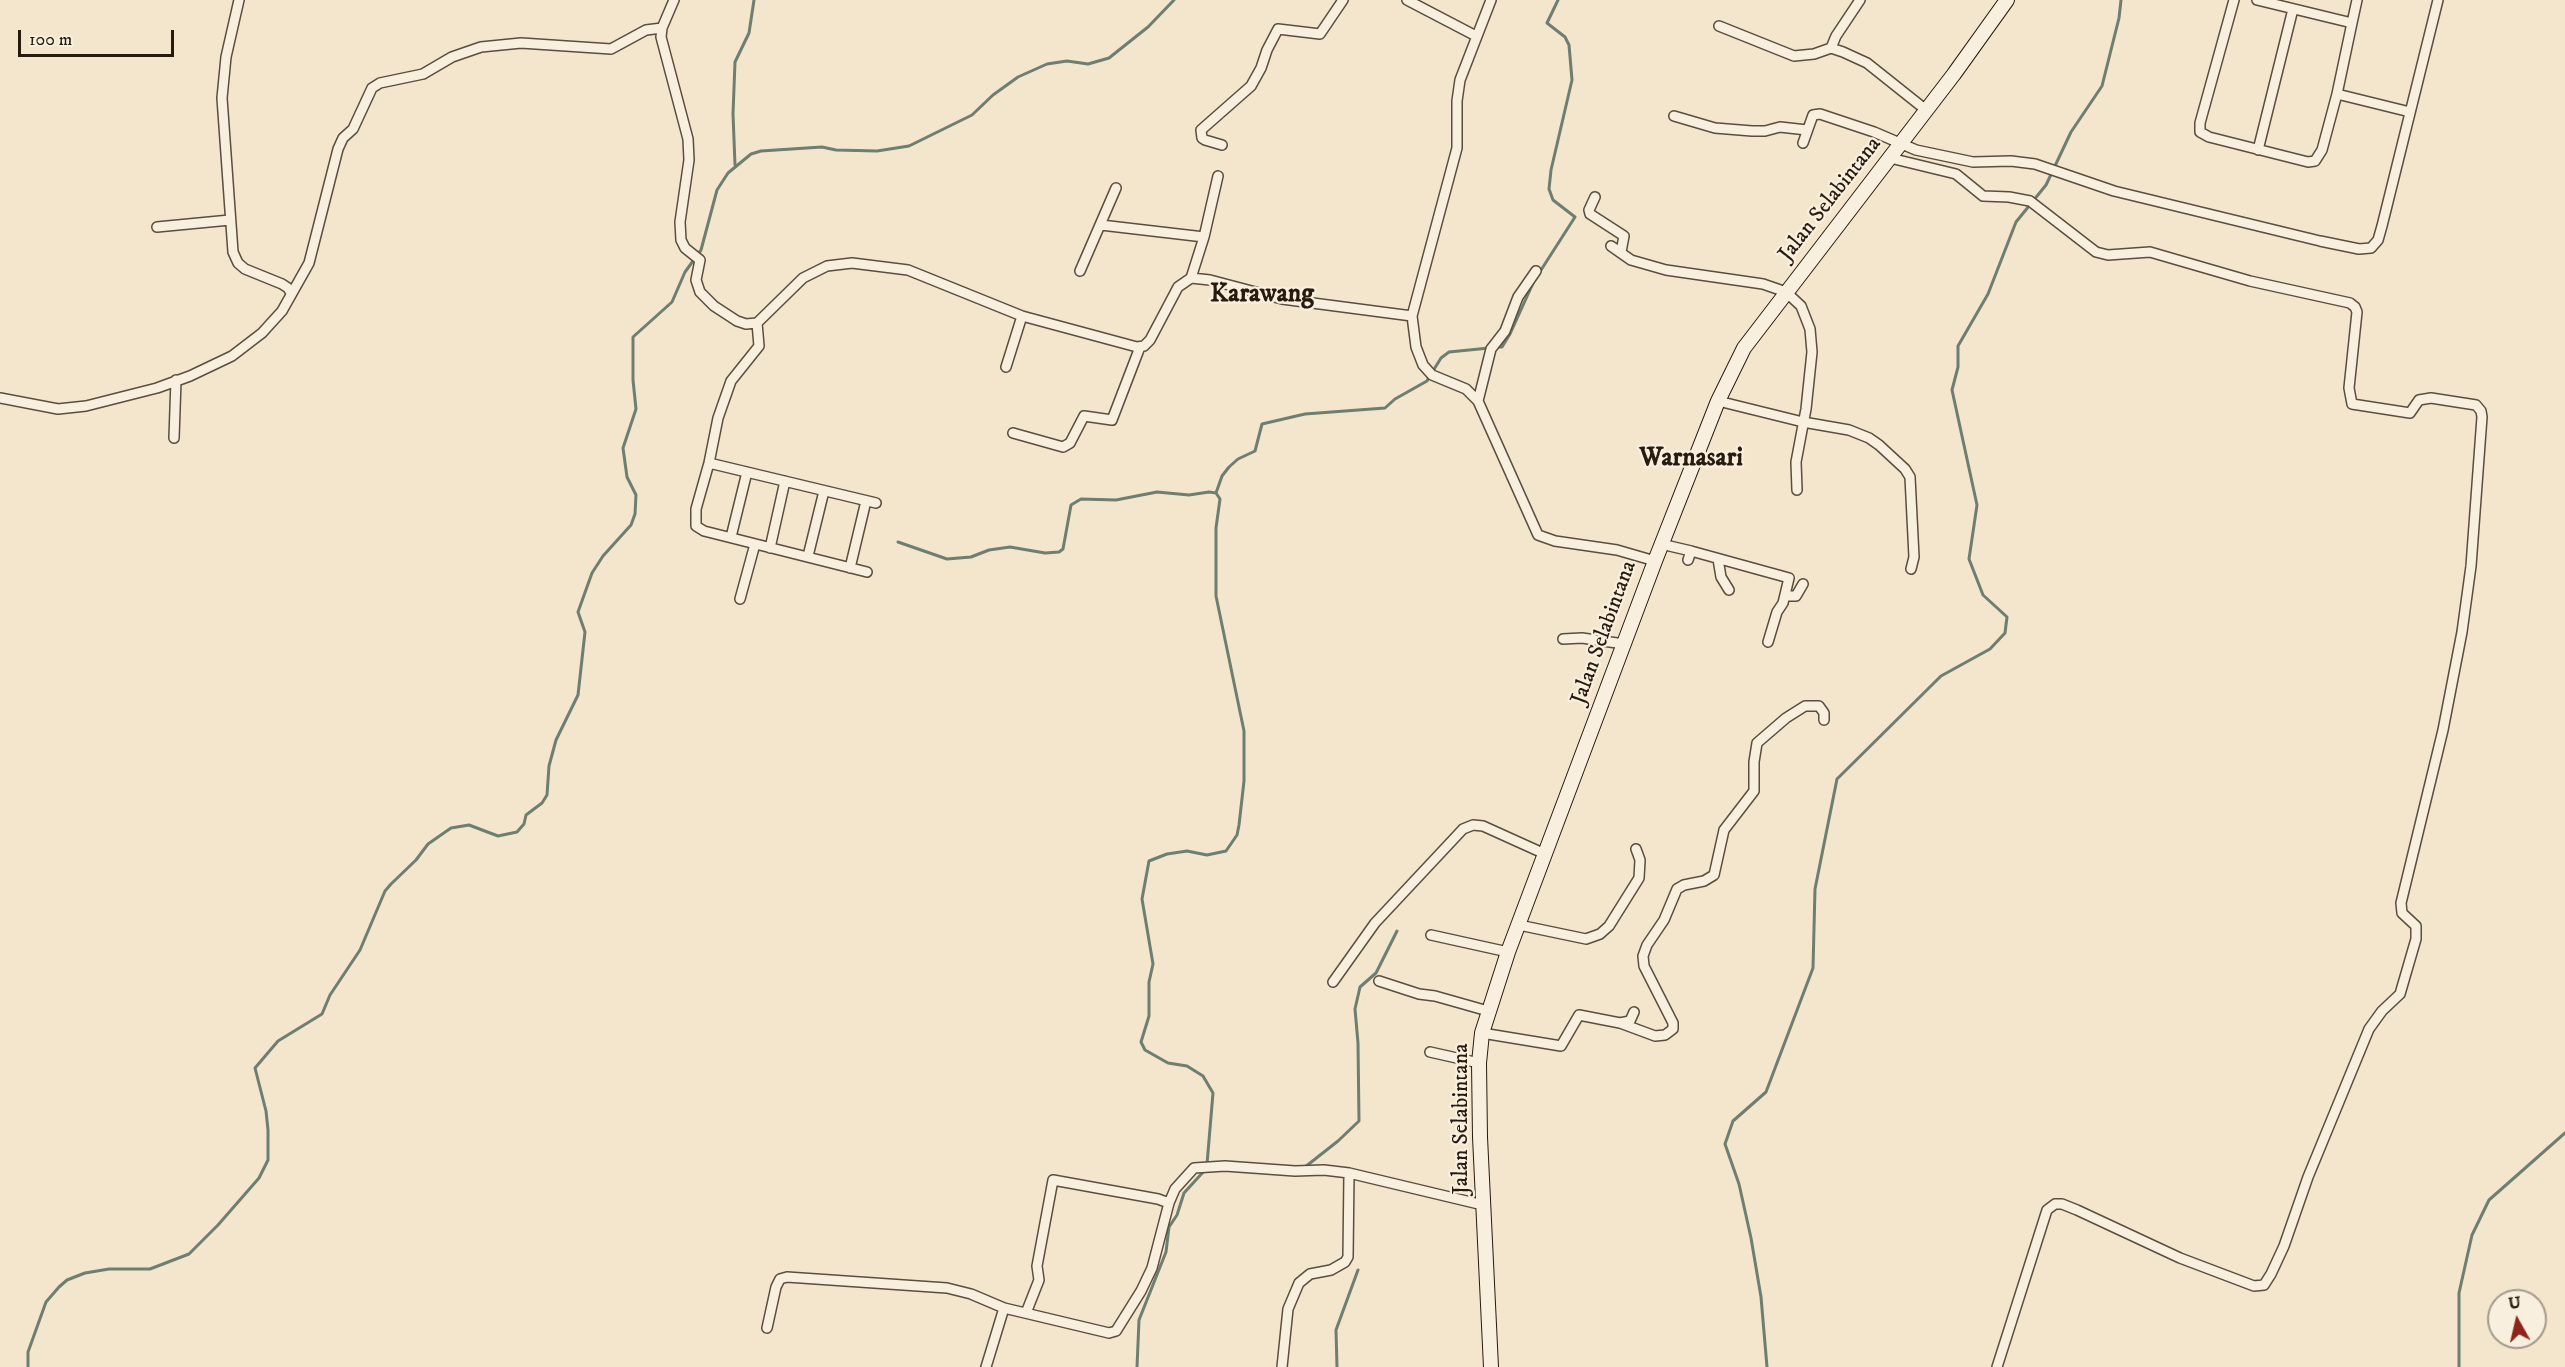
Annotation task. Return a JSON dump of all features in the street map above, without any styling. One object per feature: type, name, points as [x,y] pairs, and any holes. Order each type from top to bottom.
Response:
[{"type":"street","points":[[239,0],[223,81],[223,126],[233,252],[238,263],[245,269],[282,284],[291,293]]},
{"type":"street","points":[[674,0],[662,28],[661,42],[688,140],[689,160],[680,222],[681,240],[685,248],[700,260],[696,280],[700,292],[714,306],[737,321],[746,324],[757,323],[803,278],[827,266],[852,263],[875,264],[923,275],[1023,316],[1140,347]]},
{"type":"street","points":[[1222,145],[1205,141],[1201,130],[1251,86],[1278,29],[1320,34],[1343,0]]},
{"type":"street","points":[[1407,0],[1476,36]]},
{"type":"street","points":[[1491,0],[1476,36],[1458,92],[1457,148],[1412,316],[1416,347],[1423,365],[1437,378],[1466,388],[1478,401],[1538,535],[1555,542],[1617,550],[1654,561]]},
{"type":"street","points":[[1831,48],[1836,36],[1860,0]]},
{"type":"street","name":"Jalan Selabintana","points":[[1491,1367],[1479,1063],[1482,1034],[1508,952],[1654,561],[1718,401],[1744,348],[1993,22],[2007,0]]},
{"type":"street","points":[[2234,0],[2199,129],[2202,134],[2209,137],[2308,162],[2315,161],[2322,150],[2337,94],[2357,0]]},
{"type":"street","points":[[2257,0],[2352,23]]},
{"type":"street","points":[[1803,143],[1816,113],[1874,132],[1900,145],[1973,162],[2011,161],[2034,164],[2104,189],[2320,242],[2365,250],[2375,246],[2378,240],[2438,0]]},
{"type":"street","points":[[2258,150],[2293,9]]},
{"type":"street","points":[[1719,26],[1794,56],[1814,54],[1831,48],[1867,63],[1926,110]]},
{"type":"street","points":[[0,398],[68,410],[157,388],[225,360],[245,347],[276,319],[304,274],[314,250],[338,149],[343,138],[353,129],[372,88],[392,79],[423,74],[452,57],[481,47],[521,43],[611,49],[646,30],[662,28]]},
{"type":"street","points":[[2337,94],[2410,112]]},
{"type":"street","points":[[1674,116],[1715,128],[1765,131],[1780,127],[1808,130]]},
{"type":"street","points":[[1890,158],[1956,174],[1983,196],[2021,198],[2030,201],[2096,252],[2108,255],[2150,252],[2250,281],[2350,303],[2357,312],[2349,388],[2352,404],[2408,413],[2413,411],[2419,400],[2431,398],[2476,405],[2482,417],[2472,558],[2462,632],[2443,730],[2401,903],[2402,913],[2415,926],[2416,939],[2400,994],[2382,1011],[2369,1029],[2308,1176],[2284,1246],[2271,1274],[2262,1286],[2254,1286],[2180,1258],[2077,1210],[2062,1204],[2055,1204],[2048,1210],[1997,1367]]},
{"type":"street","points":[[1013,433],[1063,447],[1070,443],[1084,416],[1112,420],[1140,347],[1152,337],[1178,287],[1191,278],[1204,237],[1218,176]]},
{"type":"street","points":[[1080,271],[1116,188]]},
{"type":"street","points":[[1595,197],[1590,207],[1590,214],[1624,236],[1621,252]]},
{"type":"street","points":[[157,227],[230,220]]},
{"type":"street","points":[[1101,225],[1204,237]]},
{"type":"street","points":[[1611,246],[1631,260],[1666,270],[1753,281],[1786,292],[1804,312],[1812,339],[1806,409],[1796,462],[1797,490]]},
{"type":"street","points":[[1478,401],[1491,349],[1504,331],[1518,297],[1536,272]]},
{"type":"street","points":[[1191,278],[1210,280],[1282,299],[1412,316]]},
{"type":"street","points":[[1006,367],[1023,316]]},
{"type":"street","points":[[757,323],[760,343],[731,381],[725,394],[696,508],[696,526],[704,531],[867,572]]},
{"type":"street","points":[[174,438],[176,380]]},
{"type":"street","points":[[1718,401],[1860,433],[1879,445],[1905,469],[1910,477],[1914,557],[1911,569]]},
{"type":"street","points":[[709,463],[871,502],[850,568]]},
{"type":"street","points":[[731,537],[747,472]]},
{"type":"street","points":[[770,548],[785,481]]},
{"type":"street","points":[[808,556],[824,491]]},
{"type":"street","points":[[740,599],[755,544]]},
{"type":"street","points":[[1661,544],[1690,555],[1788,578],[1785,596],[1768,642]]},
{"type":"street","points":[[1718,560],[1721,577],[1729,590]]},
{"type":"street","points":[[1785,596],[1796,596],[1803,584]]},
{"type":"street","points":[[1563,639],[1582,638],[1624,644]]},
{"type":"street","points":[[1482,1034],[1561,1046],[1579,1015],[1620,1023],[1655,1036],[1668,1035],[1673,1029],[1673,1023],[1644,966],[1643,956],[1647,945],[1664,920],[1677,889],[1684,885],[1704,881],[1714,875],[1724,830],[1754,791],[1754,754],[1760,739],[1792,714],[1810,705],[1821,708],[1824,720]]},
{"type":"street","points":[[1333,982],[1375,922],[1463,829],[1473,825],[1483,826],[1545,854]]},
{"type":"street","points":[[1519,925],[1586,939],[1600,934],[1609,926],[1639,878],[1640,860],[1636,849]]},
{"type":"street","points":[[1431,935],[1508,952]]},
{"type":"street","points":[[1379,981],[1419,994],[1488,1011]]},
{"type":"street","points":[[1620,1023],[1630,1021],[1634,1012]]},
{"type":"street","points":[[1430,1052],[1479,1063]]},
{"type":"street","points":[[767,1328],[776,1287],[780,1279],[787,1277],[947,1287],[1004,1308],[1109,1333],[1116,1331],[1141,1291],[1152,1268],[1168,1203],[1175,1188],[1194,1168],[1205,1166],[1349,1173],[1483,1204]]},
{"type":"street","points":[[1282,1367],[1288,1309],[1299,1283],[1310,1274],[1331,1270],[1345,1262],[1348,1257],[1349,1173]]},
{"type":"street","points":[[1026,1313],[1039,1280],[1037,1268],[1053,1180],[1158,1199],[1168,1203]]},
{"type":"street","points":[[986,1367],[1004,1308]]},
{"type":"waterway","points":[[735,165],[733,114],[735,62],[749,33],[754,0]]},
{"type":"waterway","points":[[28,1367],[28,1352],[46,1302],[67,1280],[85,1273],[109,1269],[150,1269],[189,1254],[259,1178],[268,1160],[268,1130],[266,1111],[255,1068],[278,1041],[322,1014],[330,995],[360,950],[385,891],[391,884],[416,860],[428,844],[451,828],[469,825],[498,836],[517,832],[524,824],[526,815],[542,803],[547,795],[549,766],[556,740],[578,695],[585,632],[578,612],[592,573],[603,556],[631,525],[635,514],[636,495],[627,477],[623,448],[636,409],[633,337],[672,302],[685,272],[701,250],[717,190],[728,173],[751,154],[761,151],[822,147],[836,150],[877,151],[909,146],[972,115],[993,95],[1018,77],[1047,64],[1067,61],[1088,64],[1109,58],[1148,27],[1174,0]]},
{"type":"waterway","points":[[1495,347],[1502,347],[1534,281],[1575,217],[1553,200],[1549,189],[1551,170],[1572,80],[1569,45],[1565,37],[1547,23],[1558,0]]},
{"type":"waterway","points":[[1767,1367],[1761,1297],[1751,1238],[1739,1184],[1725,1144],[1733,1121],[1766,1092],[1813,968],[1815,889],[1837,779],[1941,676],[1990,649],[2005,633],[2007,617],[1983,595],[1969,559],[1977,505],[1952,390],[1958,367],[1958,346],[1988,294],[2016,222],[2046,185],[2071,132],[2102,86],[2119,18],[2121,0]]},
{"type":"waterway","points":[[1433,371],[1441,358],[1449,352],[1489,348]]},
{"type":"waterway","points":[[1216,493],[1222,476],[1229,467],[1238,459],[1255,451],[1262,424],[1305,414],[1385,408],[1395,399],[1427,381],[1429,377]]},
{"type":"waterway","points":[[898,542],[947,559],[971,557],[989,550],[1010,547],[1045,553],[1059,552],[1063,549],[1071,505],[1081,499],[1116,500],[1157,492],[1189,495],[1209,492],[1216,493],[1220,499],[1216,528],[1216,596],[1244,731],[1244,781],[1239,825],[1237,835],[1226,851],[1207,855],[1187,851],[1167,854],[1149,861],[1142,899],[1153,964],[1149,982],[1149,1016],[1141,1042],[1145,1050],[1168,1063],[1187,1066],[1203,1076],[1213,1093],[1207,1164]]},
{"type":"waterway","points":[[1305,1167],[1359,1121],[1355,1009],[1360,987],[1376,973],[1397,931]]},
{"type":"waterway","points":[[2459,1367],[2459,1293],[2472,1235],[2489,1200],[2565,1133]]},
{"type":"waterway","points":[[1137,1367],[1139,1320],[1166,1252],[1169,1227],[1177,1215],[1184,1193],[1205,1170]]},
{"type":"waterway","points":[[1337,1367],[1336,1330],[1358,1270]]},
{"type":"district","name":"Karawang","points":[[1262,296]]},
{"type":"district","name":"Warnasari","points":[[1691,460]]}]
